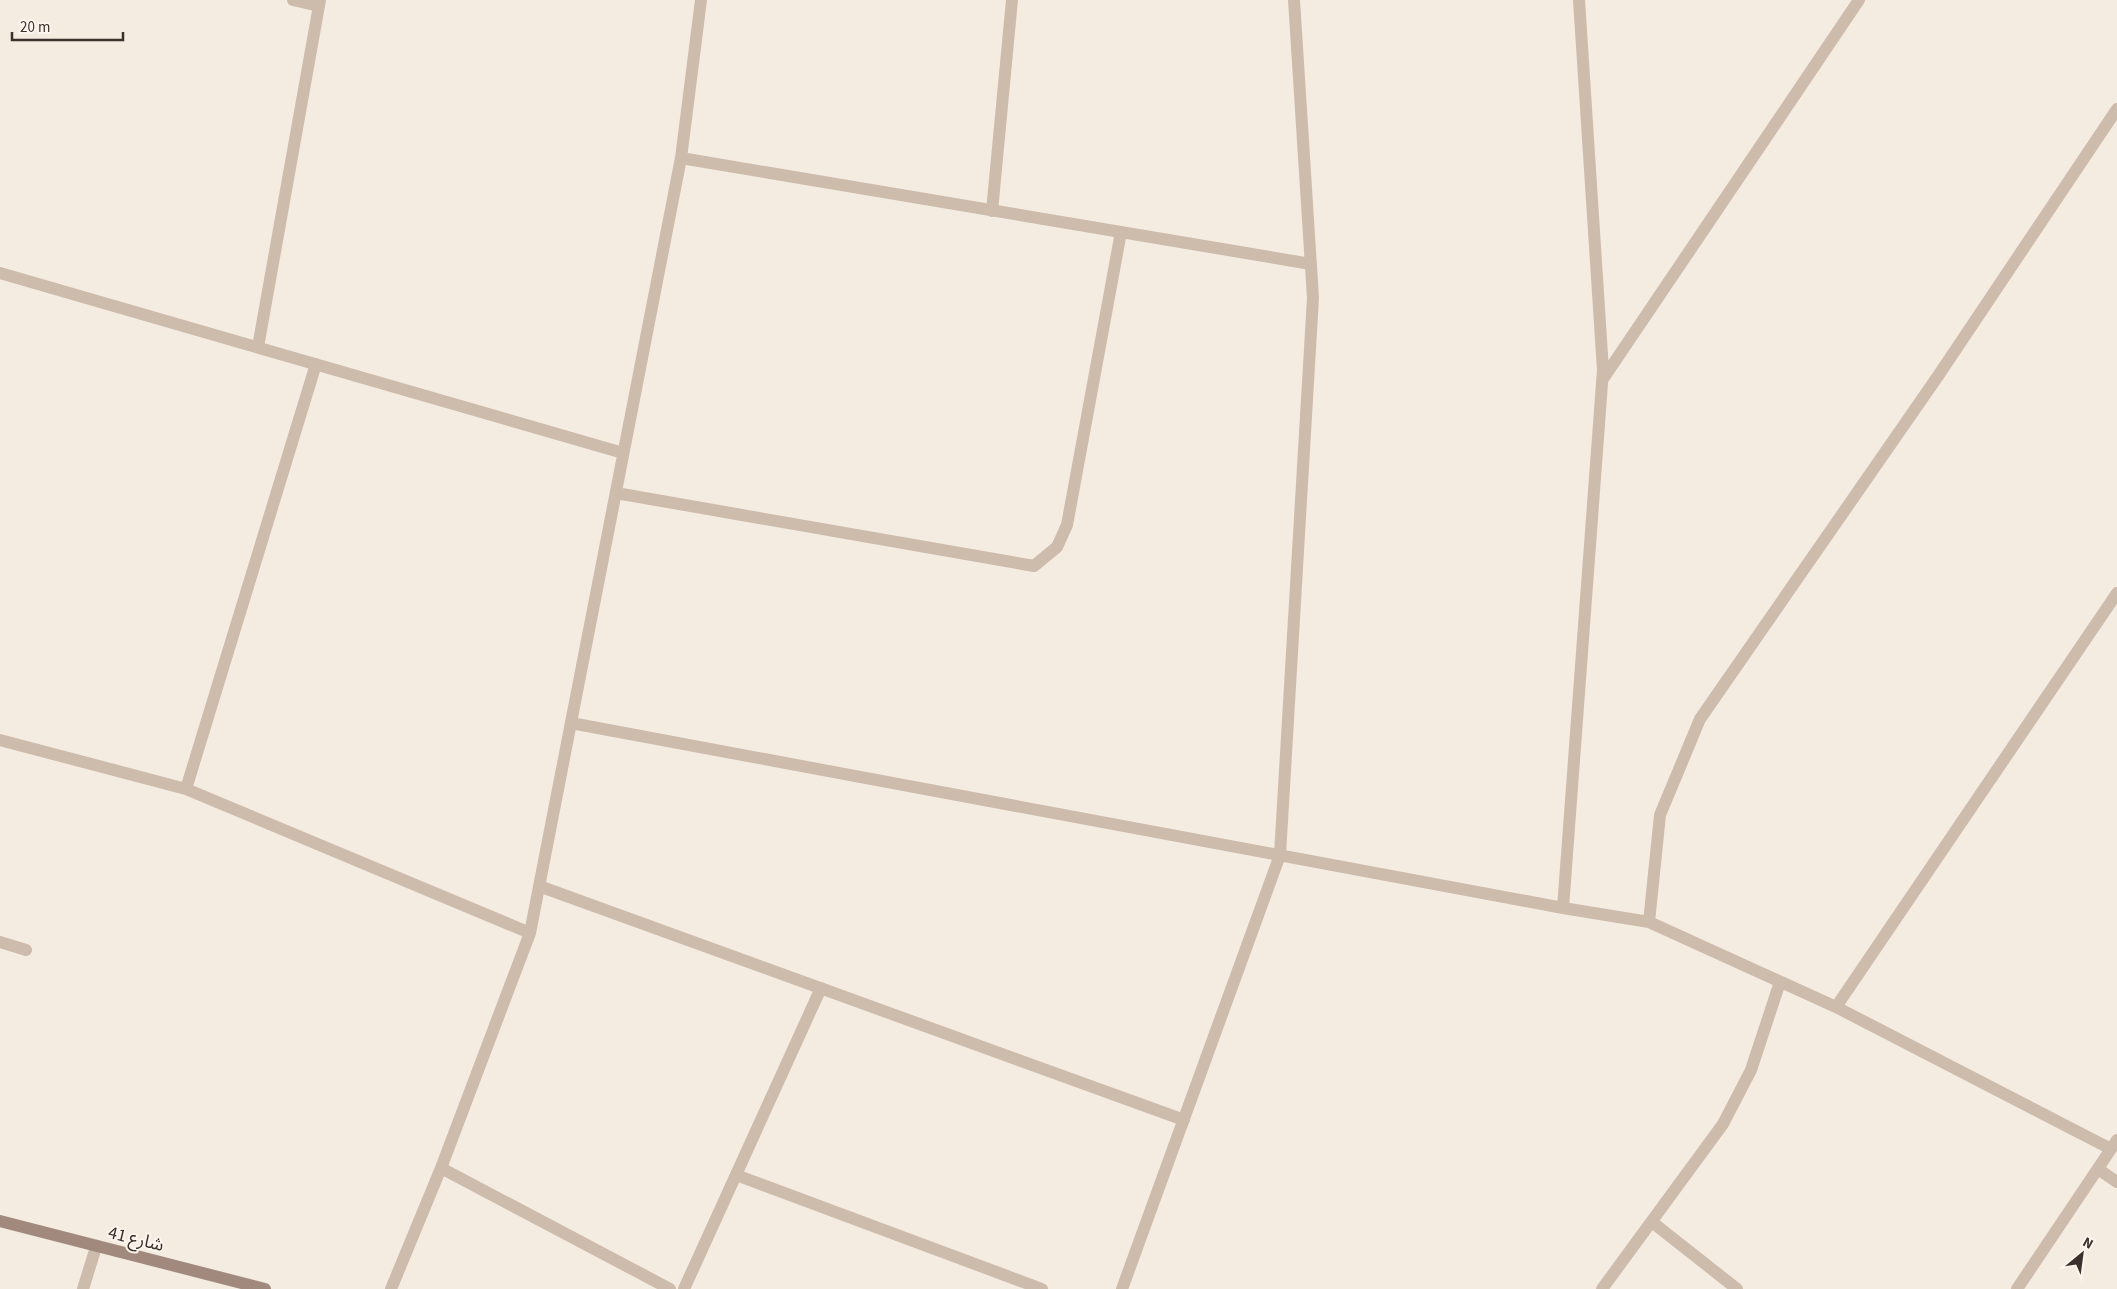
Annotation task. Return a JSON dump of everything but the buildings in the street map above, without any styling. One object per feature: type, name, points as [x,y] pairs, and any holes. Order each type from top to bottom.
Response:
[{"type":"street","points":[[258,347],[320,3],[292,0]]},
{"type":"street","points":[[390,1289],[441,1168],[530,933],[681,158],[701,0]]},
{"type":"street","points":[[992,211],[1012,0]]},
{"type":"street","points":[[1122,1289],[1280,855],[1313,308],[1294,0]]},
{"type":"street","points":[[1563,908],[1603,379],[1579,0]]},
{"type":"street","points":[[1603,379],[1859,0]]},
{"type":"street","points":[[1649,922],[1660,815],[1700,719],[1938,376],[2117,108]]},
{"type":"street","points":[[681,158],[1311,264]]},
{"type":"street","points":[[616,493],[1034,566],[1057,547],[1067,525],[1121,232]]},
{"type":"street","points":[[0,273],[623,453]]},
{"type":"street","points":[[186,789],[316,364]]},
{"type":"street","points":[[1836,1007],[2117,593]]},
{"type":"street","points":[[571,723],[1563,908],[1649,922],[1836,1007],[2114,1145],[2017,1289]]},
{"type":"street","points":[[0,740],[186,789],[530,933]]},
{"type":"street","points":[[539,886],[1184,1120]]},
{"type":"street","points":[[0,942],[26,950]]},
{"type":"street","points":[[1602,1289],[1723,1124],[1751,1070],[1780,982]]},
{"type":"street","points":[[684,1289],[821,988]]},
{"type":"street","points":[[441,1168],[670,1289]]},
{"type":"street","points":[[2098,1169],[2117,1182]]},
{"type":"street","points":[[736,1174],[1042,1289]]},
{"type":"street","name":"شارع 41","points":[[0,1221],[265,1289]]},
{"type":"street","points":[[1652,1222],[1737,1289]]},
{"type":"street","points":[[84,1289],[96,1247]]}]
